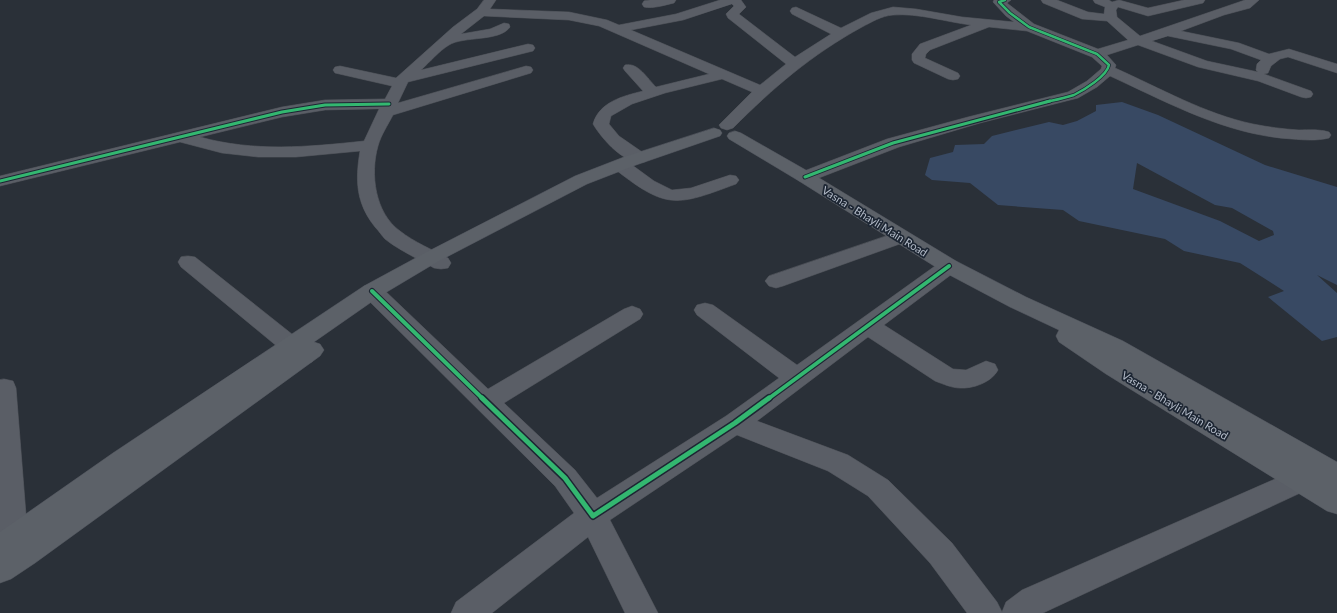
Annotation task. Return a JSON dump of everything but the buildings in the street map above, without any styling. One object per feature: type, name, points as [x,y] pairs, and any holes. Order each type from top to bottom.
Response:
[{"type":"main road","name":"Vasna - Bhayli Main Road","points":[[725,131],[805,177],[949,266],[1018,302],[1115,347],[1337,476]]},
{"type":"main road","points":[[0,569],[377,295],[436,261],[592,185],[630,162],[725,131]]},
{"type":"main road","name":"Vasna - Bhayli Main Road","points":[[1018,302],[1114,368],[1337,502]]},
{"type":"main road","points":[[7,545],[123,461],[298,351]]},
{"type":"street","points":[[648,4],[670,0]]},
{"type":"street","points":[[619,29],[679,17],[732,0]]},
{"type":"street","points":[[736,0],[740,6],[732,15],[794,62]]},
{"type":"street","points":[[1047,0],[1086,16],[1117,6]]},
{"type":"street","points":[[1099,0],[1117,6],[1148,12],[1196,1],[1220,12]]},
{"type":"street","points":[[1097,54],[1136,40],[1167,32],[1220,12],[1246,5],[1253,0]]},
{"type":"street","points":[[805,177],[892,144],[974,120],[1073,95],[1092,84],[1108,70],[1110,65],[1097,54],[1029,27],[1010,13],[1000,1]]},
{"type":"street","points":[[436,261],[392,235],[374,213],[367,189],[366,167],[370,145],[401,81],[485,6],[528,14],[585,18],[619,29],[643,41],[760,91]]},
{"type":"street","points":[[947,6],[983,23]]},
{"type":"street","points":[[1117,6],[1116,24],[1136,40],[1203,64],[1263,78],[1306,94]]},
{"type":"street","points":[[796,11],[840,33]]},
{"type":"street","points":[[725,131],[760,91],[794,62],[840,33],[876,16],[891,11],[917,12],[983,23],[1029,27]]},
{"type":"street","points":[[953,76],[919,60],[918,56],[920,52],[925,47],[983,23]]},
{"type":"street","points":[[445,42],[494,32],[504,27]]},
{"type":"street","points":[[1167,32],[1234,46],[1271,59]]},
{"type":"street","points":[[340,70],[401,81],[528,48]]},
{"type":"street","points":[[1263,78],[1264,64],[1274,56],[1289,53],[1337,69]]},
{"type":"street","points":[[630,68],[652,93]]},
{"type":"street","points":[[0,181],[282,112],[325,104],[387,108],[526,70]]},
{"type":"street","points":[[1108,70],[1196,110],[1236,125],[1280,134],[1323,135]]},
{"type":"street","points":[[722,75],[633,98],[614,106],[604,114],[601,124],[608,136],[623,148],[630,162],[645,183],[664,194],[674,196],[699,191],[730,180]]},
{"type":"street","points":[[180,137],[223,148],[260,152],[303,152],[370,145]]},
{"type":"street","points":[[776,281],[901,237]]},
{"type":"street","points":[[188,262],[298,351]]},
{"type":"street","points":[[467,613],[593,516],[735,423],[949,266]]},
{"type":"street","points":[[377,295],[566,478],[593,516],[642,613]]},
{"type":"street","points":[[704,310],[797,378]]},
{"type":"street","points":[[486,402],[632,314]]},
{"type":"street","points":[[868,326],[944,375],[957,380],[973,377],[986,370]]},
{"type":"street","points":[[4,388],[7,545]]},
{"type":"street","points":[[735,423],[838,463],[878,488],[941,553],[986,613]]},
{"type":"street","points":[[1018,613],[1034,601],[1301,480]]},
{"type":"water","points":[[1122,102],[1158,115],[1265,165],[1337,187],[1337,285],[1317,275],[1337,293],[1337,337],[1322,341],[1268,297],[1284,291],[1240,263],[1184,251],[1165,239],[1079,221],[1063,210],[998,205],[970,183],[932,180],[925,175],[930,158],[953,152],[955,145],[984,144],[992,136],[1049,122],[1063,125],[1077,121],[1096,111],[1096,105]],"holes":[[[1137,163],[1215,205],[1232,208],[1273,231],[1274,235],[1259,241],[1220,221],[1133,189]]]},
{"type":"cycle path","points":[[805,177],[893,143],[974,120],[1073,95],[1092,84],[1108,70],[1109,65],[1097,54],[1029,27],[1010,13],[999,2],[1005,0]]},
{"type":"cycle path","points":[[0,181],[282,112],[325,105],[389,104]]},
{"type":"cycle path","points":[[372,291],[565,478],[593,516],[735,423],[949,266]]}]
